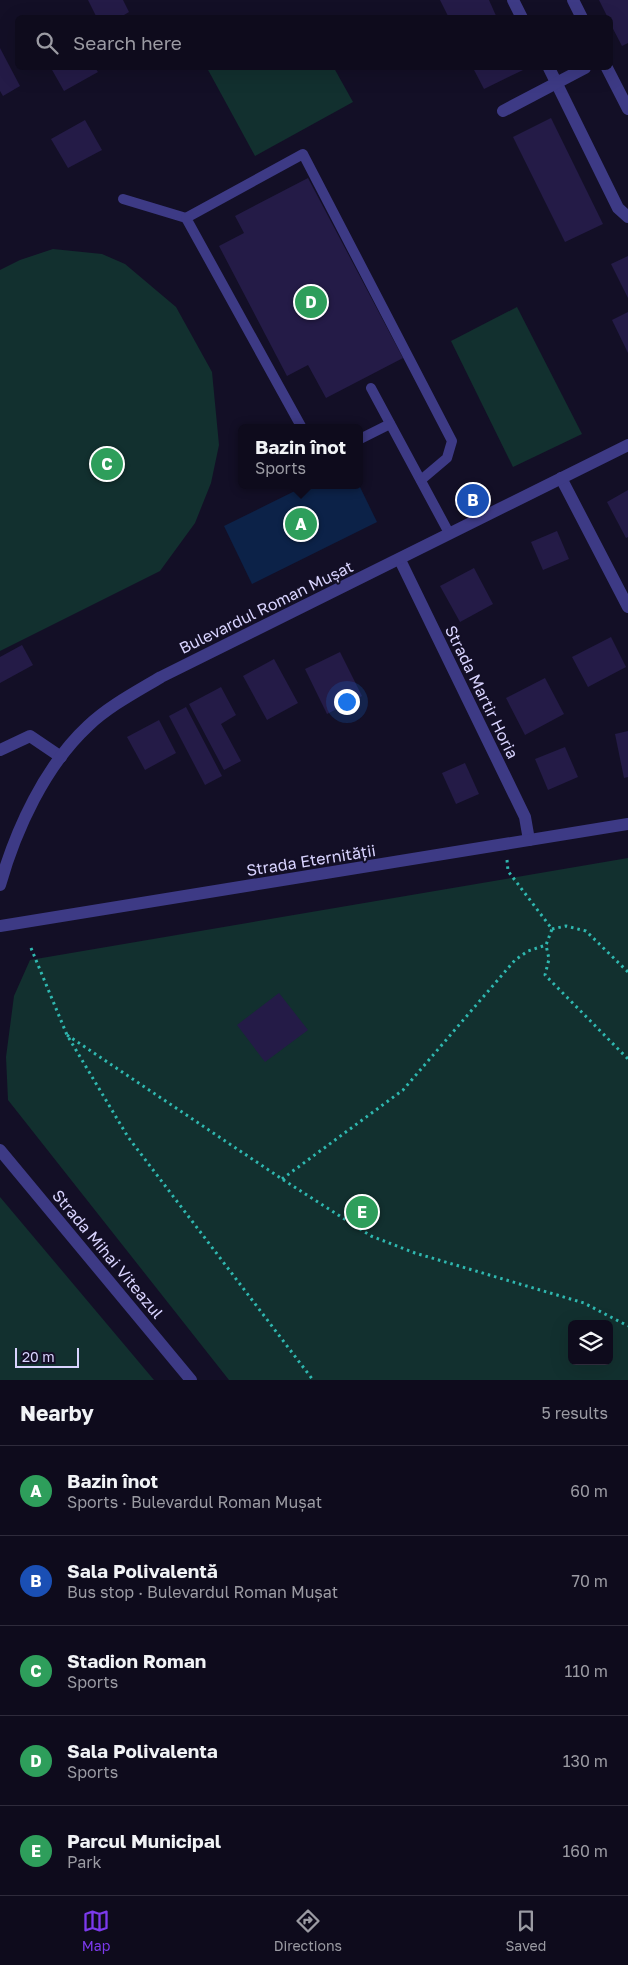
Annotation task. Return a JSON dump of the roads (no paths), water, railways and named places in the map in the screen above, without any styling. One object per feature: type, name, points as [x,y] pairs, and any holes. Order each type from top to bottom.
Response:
[{"type":"street","points":[[513,0],[520,15]]},
{"type":"street","points":[[573,0],[580,15]]},
{"type":"street","points":[[549,70],[618,208],[628,217]]},
{"type":"street","points":[[503,112],[581,70]]},
{"type":"street","points":[[608,70],[628,109]]},
{"type":"street","name":"Bulevardul Roman Mușat","points":[[0,885],[24,816],[61,757],[88,726],[125,698],[161,677],[400,560],[449,533],[628,445]]},
{"type":"street","points":[[561,478],[628,607]]},
{"type":"street","name":"Strada Martir Horia","points":[[400,560],[525,817],[529,840]]},
{"type":"street","points":[[0,750],[30,736],[61,757]]},
{"type":"street","name":"Strada Eternității","points":[[0,926],[628,824]]},
{"type":"street","name":"Strada Mihai Viteazul","points":[[0,1150],[191,1380]]},
{"type":"lane","points":[[186,218],[303,154],[452,441],[447,458],[421,480]]},
{"type":"lane","points":[[123,199],[186,218],[300,424]]},
{"type":"lane","points":[[371,388],[449,533]]},
{"type":"lane","points":[[363,438],[390,424]]},
{"type":"water","points":[[299,489],[361,489],[377,522],[252,584],[224,526]]},
{"type":"place","name":"Sala Polivalenta","points":[[311,302]]},
{"type":"place","name":"Stadion Roman","points":[[107,464]]},
{"type":"place","name":"Sala Polivalentă","points":[[473,500]]},
{"type":"place","name":"Bazin înot","points":[[301,524]]},
{"type":"place","name":"Parcul Municipal","points":[[362,1212]]}]
